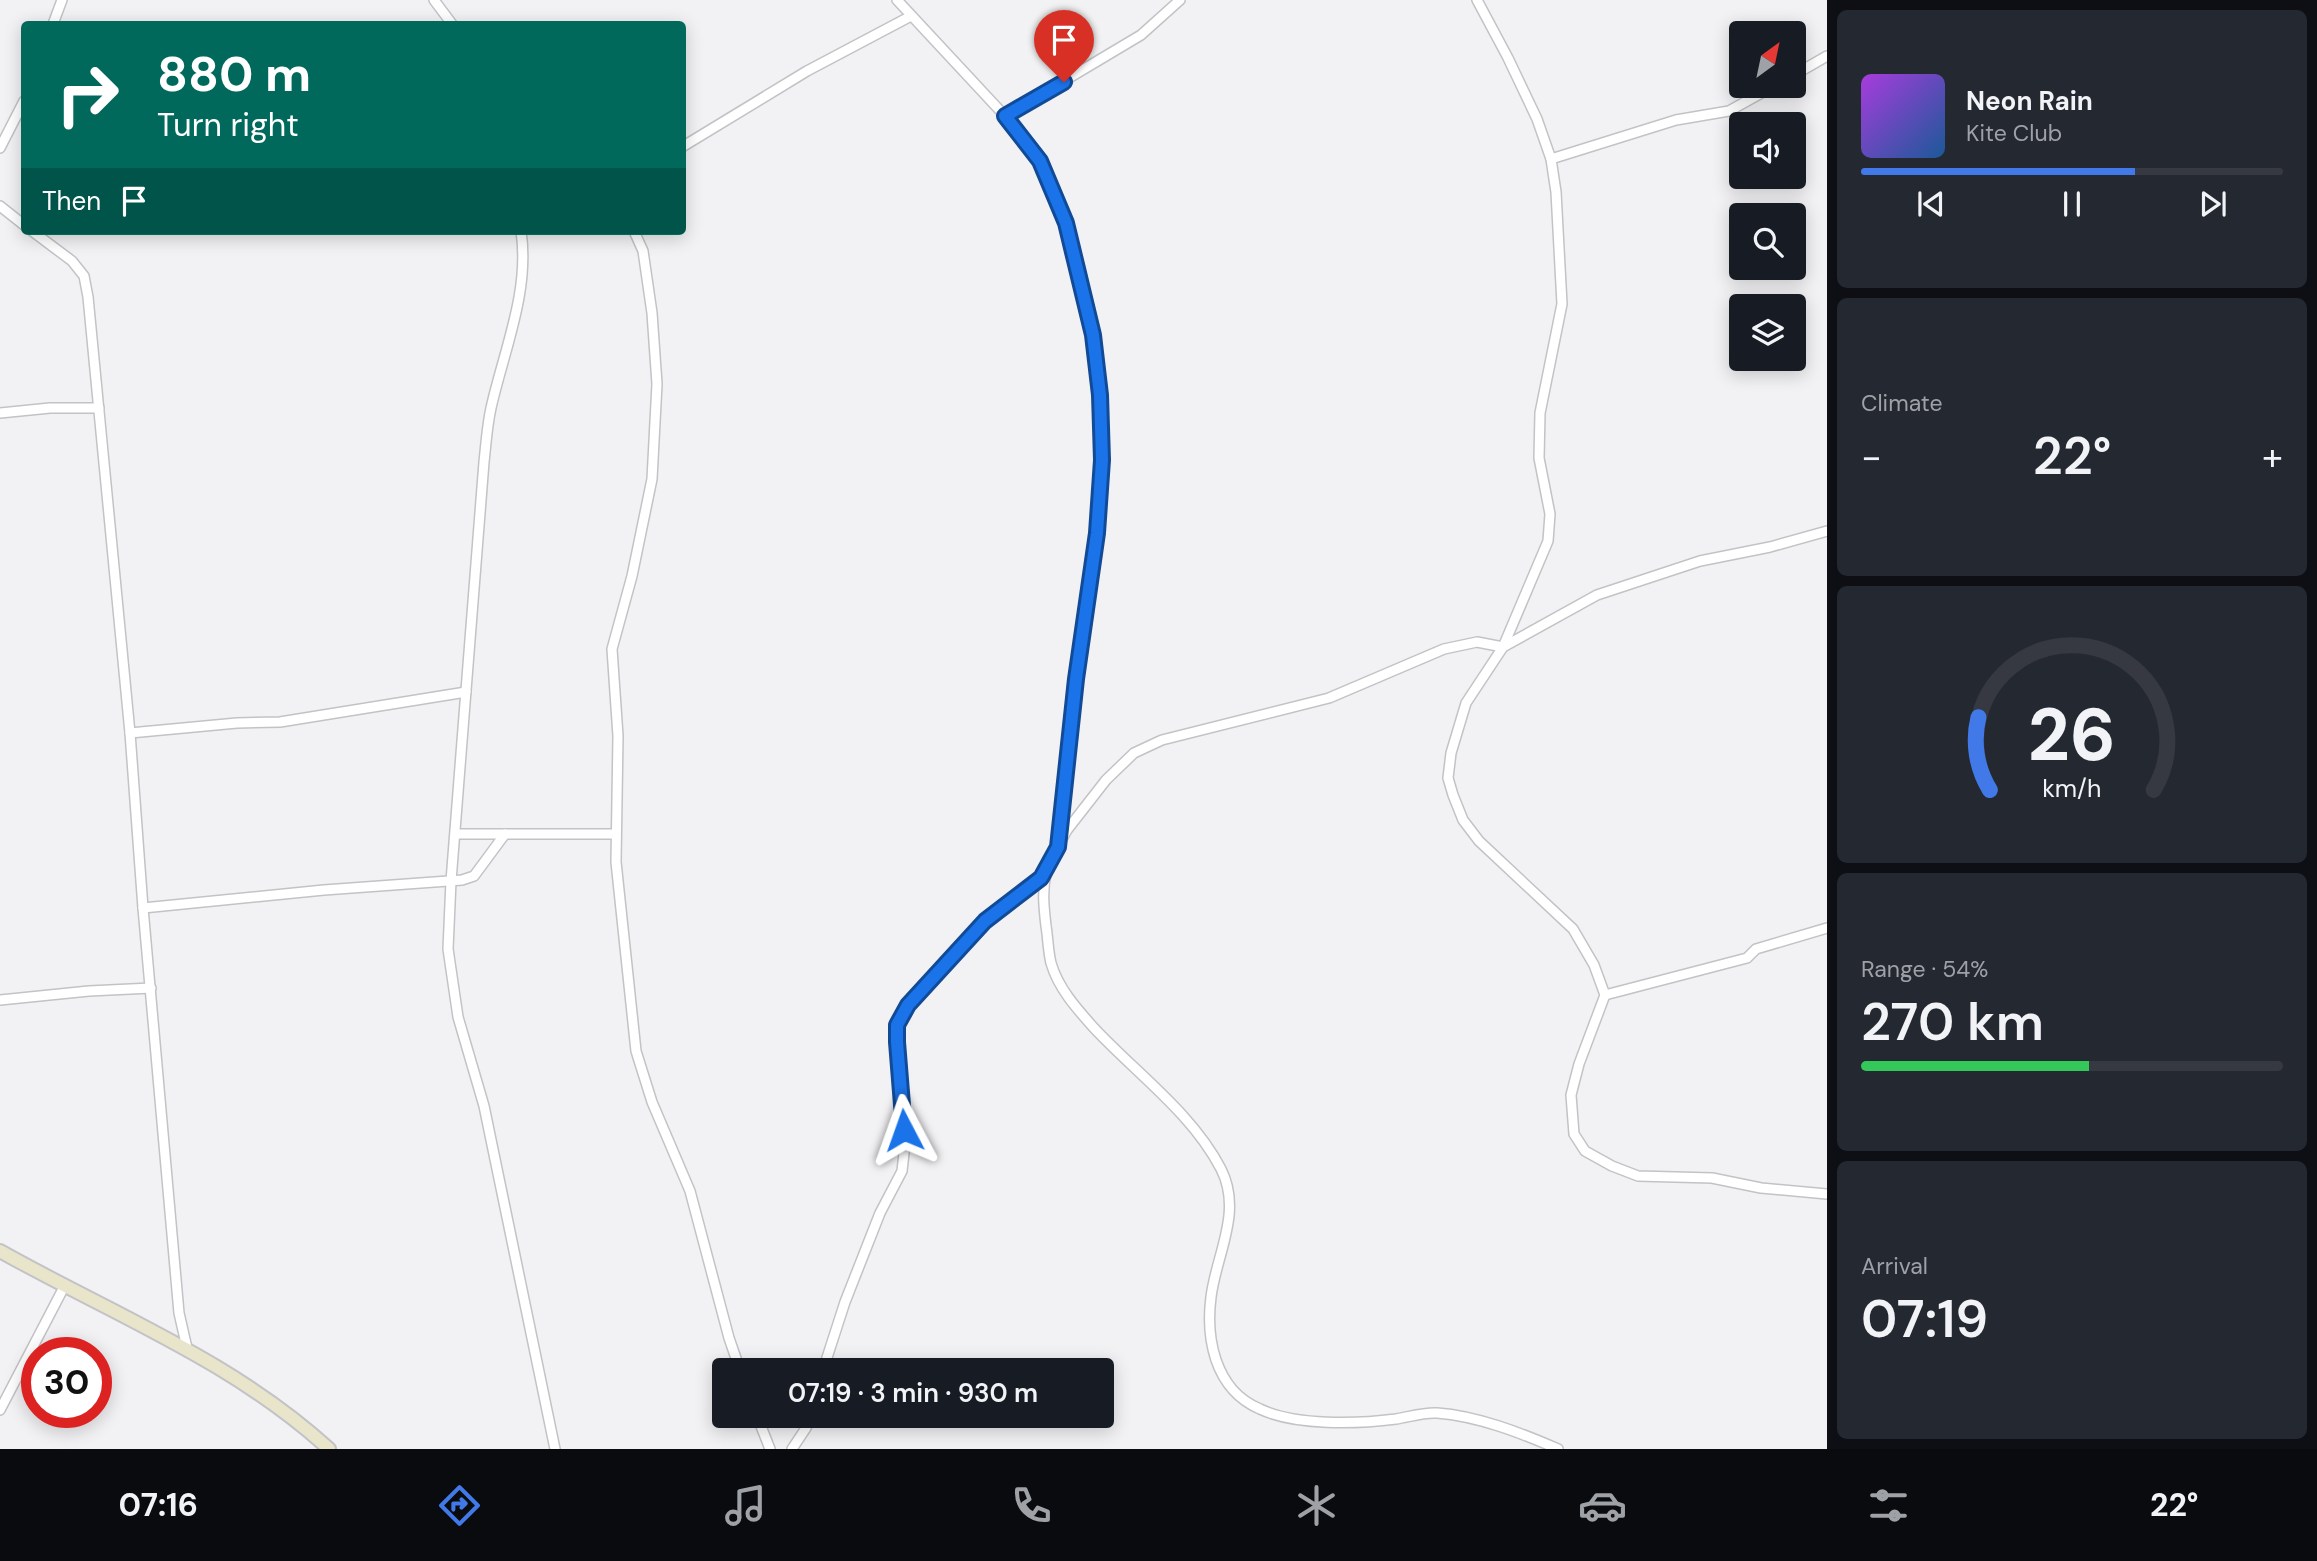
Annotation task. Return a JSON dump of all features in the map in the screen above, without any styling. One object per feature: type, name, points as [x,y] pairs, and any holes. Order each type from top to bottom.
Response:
[{"type":"main road","points":[[0,1251],[64,1287],[187,1348],[248,1386],[329,1449]]},
{"type":"street","points":[[54,21],[62,0]]},
{"type":"street","points":[[434,0],[450,21]]},
{"type":"street","points":[[897,0],[1005,116],[1040,161],[1066,223],[1093,335],[1100,395],[1102,460],[1097,533],[1076,679],[1058,847]]},
{"type":"street","points":[[1005,116],[1141,35],[1180,0]]},
{"type":"street","points":[[1477,0],[1531,107],[1551,159],[1556,191],[1562,304],[1540,413],[1539,458],[1550,514],[1548,541],[1503,647],[1466,703],[1451,752],[1448,778],[1462,820],[1479,841],[1573,929],[1594,965],[1605,995],[1571,1095],[1574,1134],[1585,1151],[1637,1176],[1712,1178],[1761,1188],[1827,1194]]},
{"type":"street","points":[[686,145],[807,71],[911,16]]},
{"type":"street","points":[[1806,68],[1827,56]]},
{"type":"street","points":[[1551,159],[1676,120],[1729,111],[1752,98]]},
{"type":"street","points":[[0,148],[21,107]]},
{"type":"street","points":[[0,206],[21,223]]},
{"type":"street","points":[[37,235],[72,261],[85,276],[130,733],[179,1313],[187,1348]]},
{"type":"street","points":[[522,235],[524,252],[512,335],[491,409],[484,462],[448,949],[458,1017],[484,1106],[555,1449]]},
{"type":"street","points":[[636,235],[643,251],[652,313],[657,384],[652,479],[632,576],[612,649],[618,736],[616,862],[636,1051],[652,1101],[690,1191],[736,1358]]},
{"type":"street","points":[[0,413],[50,408],[99,408]]},
{"type":"street","points":[[827,1358],[845,1302],[880,1213],[902,1171],[905,1144],[897,1025],[908,1005],[985,921],[1041,878],[1067,830],[1106,780],[1134,753],[1162,740],[1329,698],[1444,649],[1477,642],[1503,647],[1597,595],[1700,561],[1770,547],[1827,531]]},
{"type":"street","points":[[130,733],[279,722],[466,692]]},
{"type":"street","points":[[456,834],[616,834]]},
{"type":"street","points":[[143,908],[324,890],[451,881],[474,876],[505,834]]},
{"type":"street","points":[[1051,859],[1045,877],[1044,902],[1051,963],[1060,983],[1077,1009],[1164,1097],[1211,1150],[1224,1175],[1229,1203],[1227,1234],[1211,1297],[1209,1337],[1223,1379],[1238,1395],[1260,1410],[1295,1419],[1346,1422],[1435,1413],[1486,1422],[1558,1449]]},
{"type":"street","points":[[1605,995],[1747,958],[1756,949],[1827,928]]},
{"type":"street","points":[[0,1000],[151,988]]},
{"type":"street","points":[[0,1410],[64,1287]]},
{"type":"street","points":[[762,1428],[770,1449]]},
{"type":"street","points":[[792,1449],[806,1428]]},
{"type":"route","points":[[904,1130],[897,1025],[908,1005],[985,921],[1041,878],[1058,847],[1076,679],[1097,533],[1102,460],[1100,395],[1093,335],[1066,223],[1040,161],[1005,116],[1064,82]]}]
